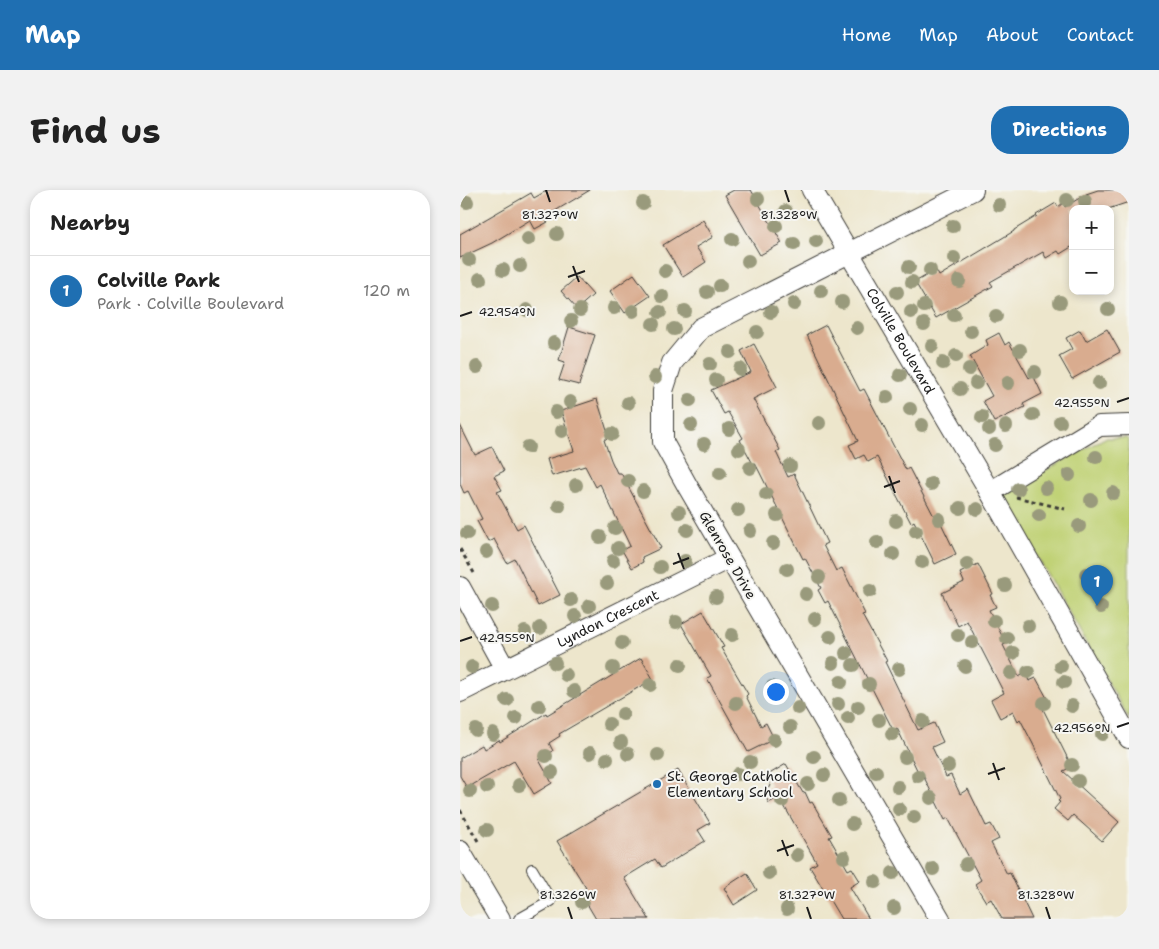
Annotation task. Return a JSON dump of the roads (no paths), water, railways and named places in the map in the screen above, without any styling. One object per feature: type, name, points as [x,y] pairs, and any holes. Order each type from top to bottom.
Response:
[{"type":"street","name":"Colville Boulevard","points":[[812,190],[990,492],[1129,738]]},
{"type":"street","name":"Glenrose Drive","points":[[940,919],[663,442],[663,390],[672,363],[701,328],[973,190]]},
{"type":"street","points":[[990,492],[1099,426],[1129,425]]},
{"type":"street","name":"Lyndon Crescent","points":[[460,692],[729,558]]},
{"type":"street","points":[[460,587],[505,669]]},
{"type":"street","points":[[460,851],[500,919]]},
{"type":"lane","points":[[519,919],[551,901],[532,869]]},
{"type":"place","name":"Colville Park","points":[[1097,606]]},
{"type":"place","name":"St. George Catholic Elementary School","points":[[657,784]]}]
